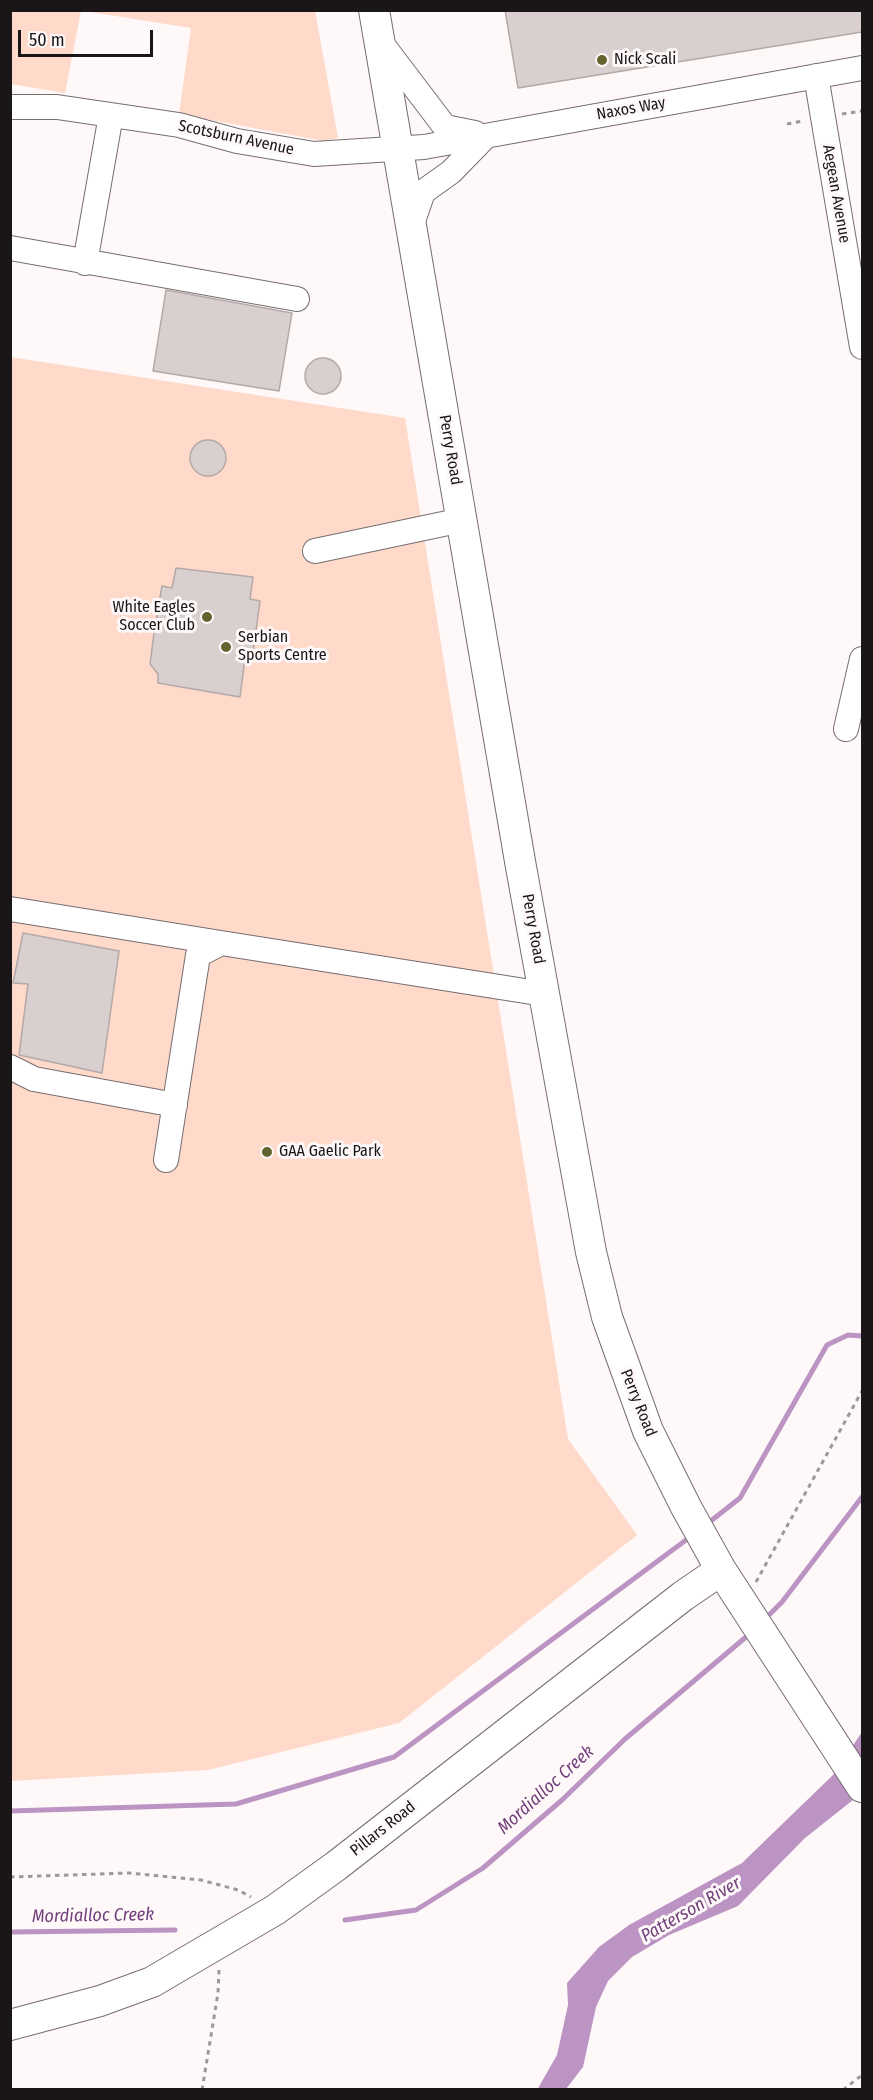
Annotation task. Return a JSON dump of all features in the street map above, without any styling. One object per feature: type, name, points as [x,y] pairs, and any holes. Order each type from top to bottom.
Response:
[{"type":"main road","name":"Perry Road","points":[[374,10],[544,994],[591,1252],[607,1317],[648,1431],[721,1570],[862,1787]]},
{"type":"main road","name":"Pillars Road","points":[[10,2025],[100,2001],[152,1982],[276,1910],[336,1866],[683,1596],[721,1570]]},
{"type":"street","points":[[379,40],[445,127],[486,136]]},
{"type":"street","name":"Naxos Way","points":[[399,150],[862,68]]},
{"type":"street","name":"Aegean Avenue","points":[[816,76],[862,347]]},
{"type":"street","name":"Scotsburn Avenue","points":[[10,107],[57,107],[179,125],[283,150],[314,154],[399,150]]},
{"type":"street","points":[[85,263],[111,116]]},
{"type":"street","points":[[411,227],[423,192],[451,172],[486,136]]},
{"type":"street","points":[[10,248],[297,299]]},
{"type":"street","points":[[315,551],[462,520]]},
{"type":"street","points":[[846,729],[862,659]]},
{"type":"street","points":[[10,909],[544,994]]},
{"type":"street","points":[[166,1160],[198,955],[221,943]]},
{"type":"street","points":[[10,1066],[34,1079],[175,1105]]},
{"type":"path","points":[[744,1604],[862,1391]]},
{"type":"path","points":[[10,1878],[129,1872],[201,1880],[238,1890],[276,1910]]},
{"type":"path","points":[[202,2090],[218,1993],[220,1944]]},
{"type":"path","points":[[843,2090],[862,2075]]},
{"type":"shaded area","points":[[10,11],[81,11],[65,93],[11,84]]},
{"type":"shaded area","points":[[84,11],[315,11],[338,138],[323,141],[179,114],[191,28]]},
{"type":"shaded area","points":[[10,357],[405,418],[568,1439],[637,1535],[399,1723],[208,1770],[11,1781]]},
{"type":"water","name":"Patterson River","points":[[862,1732],[862,1783],[853,1800],[805,1838],[738,1906],[669,1935],[632,1957],[608,1981],[596,2007],[583,2067],[566,2089],[537,2090],[557,2055],[568,2005],[567,1983],[599,1947],[629,1925],[742,1863],[833,1775]]},
{"type":"building","name":"Nick Scali","points":[[505,10],[862,10],[862,32],[518,88]]},
{"type":"building","points":[[166,290],[292,313],[279,391],[153,371]]},
{"type":"building","points":[[323,358],[336,363],[341,376],[336,389],[323,394],[310,389],[305,376],[310,363]]},
{"type":"building","points":[[208,440],[221,445],[226,458],[221,471],[208,476],[195,471],[190,458],[195,445]]},
{"type":"building","name":"White Eagles Soccer Club","points":[[176,568],[253,577],[250,599],[260,601],[253,652],[246,651],[240,697],[158,683],[158,674],[150,664],[154,633],[162,586],[172,588]]},
{"type":"building","points":[[23,933],[119,951],[102,1073],[19,1055],[28,984],[13,983]]},
{"type":"waterway","points":[[712,1520],[740,1498],[827,1345],[848,1335],[862,1336]]},
{"type":"waterway","name":"Mordialloc Creek","points":[[770,1614],[782,1602],[862,1497]]},
{"type":"waterway","points":[[10,1811],[236,1804],[394,1757],[686,1540]]},
{"type":"waterway","name":"Mordialloc Creek","points":[[345,1920],[416,1910],[483,1868],[562,1800],[625,1739],[746,1637]]},
{"type":"waterway","name":"Mordialloc Creek","points":[[10,1932],[175,1930]]},
{"type":"place","name":"Nick Scali","points":[[602,60]]},
{"type":"place","name":"White Eagles Soccer Club","points":[[207,617]]},
{"type":"place","name":"Serbian Sports Centre","points":[[226,647]]},
{"type":"place","name":"GAA Gaelic Park","points":[[267,1152]]}]
